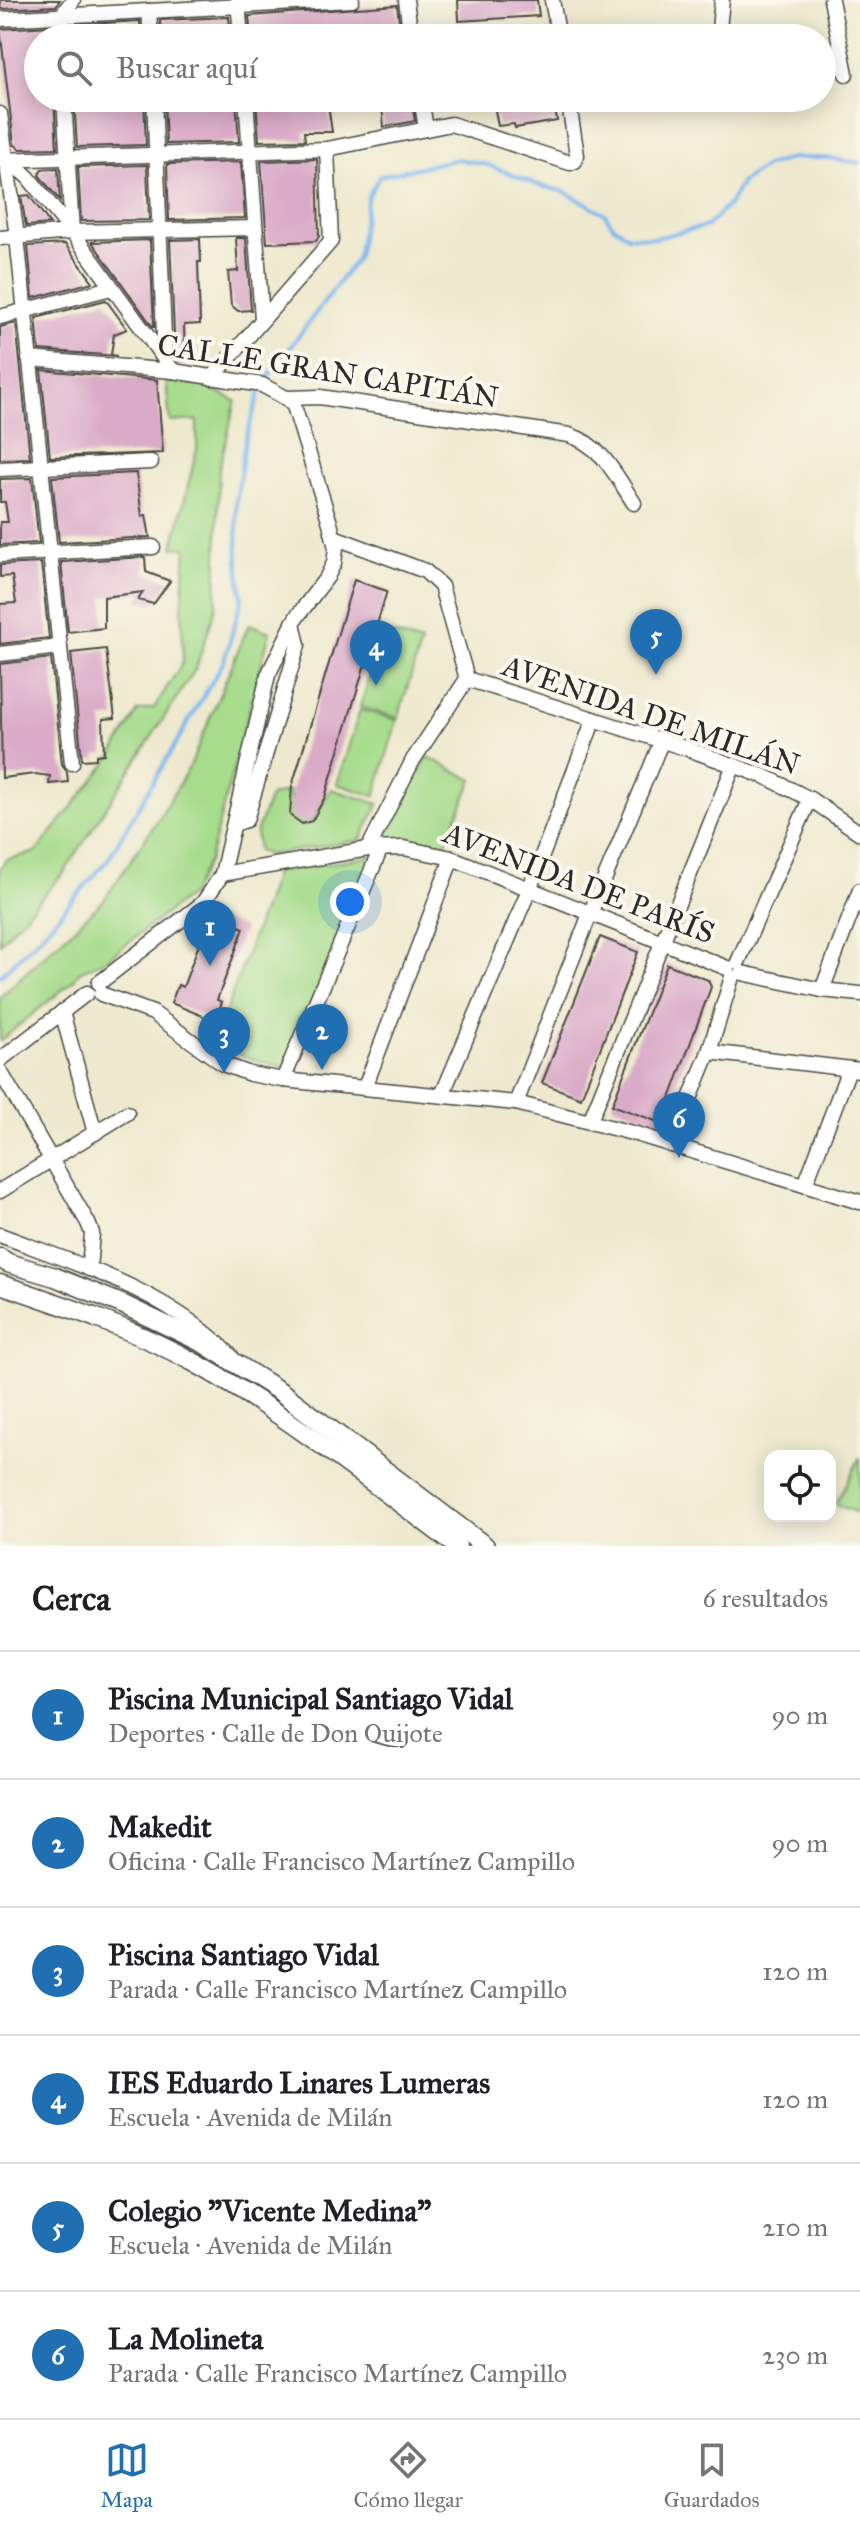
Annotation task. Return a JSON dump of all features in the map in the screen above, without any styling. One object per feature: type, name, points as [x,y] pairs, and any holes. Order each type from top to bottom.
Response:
[{"type":"main road","points":[[3,1261],[55,1277],[124,1305],[203,1343],[281,1392],[485,1546]]},
{"type":"main road","points":[[0,1284],[136,1335],[196,1364],[274,1413],[457,1546]]},
{"type":"street","points":[[61,24],[61,16],[73,0]]},
{"type":"street","points":[[0,19],[238,3],[352,0]]},
{"type":"street","points":[[406,0],[406,24]]},
{"type":"street","points":[[552,0],[556,24]]},
{"type":"street","points":[[719,24],[722,0]]},
{"type":"street","points":[[831,0],[836,24]]},
{"type":"street","points":[[238,3],[240,24]]},
{"type":"street","points":[[149,11],[150,24]]},
{"type":"street","points":[[836,25],[846,74]]},
{"type":"street","points":[[65,112],[72,232]]},
{"type":"street","points":[[155,112],[169,366]]},
{"type":"street","points":[[247,112],[262,319]]},
{"type":"street","points":[[423,112],[426,129]]},
{"type":"street","points":[[4,160],[327,149],[451,124],[562,162],[575,161],[577,155],[570,112]]},
{"type":"street","points":[[0,114],[17,237],[72,763]]},
{"type":"street","points":[[212,378],[331,241],[327,149]]},
{"type":"street","points":[[4,160],[28,177],[169,366]]},
{"type":"street","points":[[0,238],[72,232],[255,228]]},
{"type":"street","points":[[0,317],[111,288]]},
{"type":"street","name":"CALLE GRAN CAPITÁN","points":[[29,359],[169,366],[212,378],[262,385],[286,398],[320,397],[569,435],[593,446],[634,503]]},
{"type":"street","points":[[0,1060],[96,990],[203,903],[222,874],[268,675],[293,623],[334,563],[336,548],[332,530],[294,406],[286,398]]},
{"type":"street","points":[[0,469],[151,462]]},
{"type":"street","points":[[332,530],[425,571],[434,578],[441,586],[467,679]]},
{"type":"street","points":[[0,555],[153,547]]},
{"type":"street","points":[[0,654],[60,647]]},
{"type":"street","name":"AVENIDA DE MILÁN","points":[[283,1080],[374,848],[413,760],[467,679],[662,740],[766,777],[810,799],[860,833]]},
{"type":"street","points":[[442,1095],[529,890],[594,719]]},
{"type":"street","points":[[516,1103],[662,740]]},
{"type":"street","points":[[590,1121],[734,765]]},
{"type":"street","points":[[671,1145],[709,1052],[735,970],[810,799]]},
{"type":"street","name":"AVENIDA DE PARÍS","points":[[222,874],[374,848],[421,850],[452,858],[735,970],[822,990],[860,994]]},
{"type":"street","points":[[365,1087],[452,858]]},
{"type":"street","points":[[822,990],[860,890]]},
{"type":"street","points":[[96,990],[165,1020],[205,1053],[250,1074],[516,1103],[590,1121],[860,1202]]},
{"type":"street","points":[[62,1012],[95,1133]]},
{"type":"street","points":[[709,1052],[855,1069],[805,1185]]},
{"type":"street","points":[[0,1071],[92,1233],[89,1269]]},
{"type":"street","points":[[0,1191],[127,1113]]},
{"type":"street","points":[[0,1235],[89,1269],[170,1307],[209,1333],[243,1368]]},
{"type":"green space","points":[[166,380],[202,385],[236,401],[219,469],[216,607],[196,668],[64,873],[0,943],[0,868],[6,860],[36,852],[110,759],[138,711],[154,708],[183,662],[186,548],[173,547],[197,449],[197,420],[170,422]]},
{"type":"green space","points":[[249,624],[270,632],[209,860],[191,894],[107,959],[79,972],[73,981],[0,1041],[0,997],[104,900],[161,815],[191,764]]},
{"type":"green space","points":[[384,631],[421,643],[398,718],[360,707]]},
{"type":"green space","points":[[360,710],[397,720],[375,796],[337,784]]},
{"type":"green space","points":[[428,757],[473,780],[444,847],[381,837]]},
{"type":"green space","points":[[331,789],[379,804],[360,840],[268,855],[258,851],[256,833],[270,796],[289,791],[292,814],[301,823],[312,821]]},
{"type":"green space","points":[[373,856],[285,1068],[242,1056],[216,1039],[276,872]]},
{"type":"green space","points":[[860,1457],[860,1514],[836,1504]]},
{"type":"building","points":[[1,0],[60,0],[56,6],[0,9]]},
{"type":"building","points":[[458,0],[537,0],[539,16],[459,21]]},
{"type":"building","points":[[397,5],[399,24],[250,24],[249,16]]},
{"type":"building","points":[[229,17],[230,24],[160,24],[160,20]]},
{"type":"building","points":[[140,21],[140,24],[88,24]]},
{"type":"building","points":[[24,28],[24,112],[55,112],[57,148],[20,149],[14,144],[0,29]]},
{"type":"building","points":[[75,112],[145,112],[146,145],[77,147]]},
{"type":"building","points":[[165,112],[237,112],[239,142],[166,144]]},
{"type":"building","points":[[257,112],[329,112],[332,132],[304,132],[305,140],[259,141]]},
{"type":"building","points":[[383,112],[413,112],[415,121],[384,127]]},
{"type":"building","points":[[495,112],[555,112],[557,121],[515,128],[514,124],[498,126]]},
{"type":"building","points":[[317,159],[319,236],[316,241],[267,243],[261,161]]},
{"type":"building","points":[[241,162],[245,218],[169,220],[167,164]]},
{"type":"building","points":[[147,165],[149,220],[81,221],[78,167]]},
{"type":"building","points":[[58,168],[60,201],[39,175],[42,169]]},
{"type":"building","points":[[29,195],[50,224],[26,226],[21,196]]},
{"type":"building","points":[[236,238],[246,238],[251,310],[238,311],[231,305],[228,272],[238,271]]},
{"type":"building","points":[[200,239],[200,324],[184,325],[185,361],[178,361],[175,357],[170,240]]},
{"type":"building","points":[[150,240],[154,327],[92,242]]},
{"type":"building","points":[[65,244],[93,282],[33,298],[28,246]]},
{"type":"building","points":[[106,300],[127,329],[114,334],[111,355],[117,356],[39,350],[36,318]]},
{"type":"building","points":[[16,323],[30,458],[0,459],[0,327]]},
{"type":"building","points":[[41,370],[157,380],[163,453],[50,457]]},
{"type":"building","points":[[136,473],[142,516],[146,515],[150,537],[59,542],[52,477]]},
{"type":"building","points":[[32,478],[39,543],[0,545],[0,522],[8,522],[5,502],[0,502],[0,479]]},
{"type":"building","points":[[145,557],[146,572],[170,581],[153,604],[138,600],[143,592],[104,597],[104,628],[68,632],[61,562]]},
{"type":"building","points":[[41,563],[49,638],[0,644],[0,604],[16,603],[12,576],[0,577],[0,565]]},
{"type":"building","points":[[354,580],[387,591],[325,797],[312,821],[302,824],[290,815],[292,786]]},
{"type":"building","points":[[106,649],[115,718],[103,719],[104,754],[96,755],[96,759],[82,760],[71,653]]},
{"type":"building","points":[[51,658],[62,764],[68,782],[49,784],[50,776],[35,774],[2,778],[0,664]]},
{"type":"building","points":[[210,915],[244,928],[217,1000],[222,1002],[215,1021],[171,1003],[178,985],[183,987]]},
{"type":"building","points":[[600,937],[638,952],[581,1098],[542,1083]]},
{"type":"building","points":[[667,964],[708,980],[711,987],[661,1123],[612,1105]]},
{"type":"waterway","points":[[0,976],[40,937],[107,861],[224,661],[242,599],[236,502],[245,441],[262,385],[357,258],[368,196],[380,176],[458,159],[488,165],[565,192],[604,213],[613,226],[628,236],[655,238],[707,226],[730,203],[742,182],[766,166],[792,158],[827,158],[860,163]]},
{"type":"place","name":"Colegio \"Vicente Medina\"","points":[[656,675]]},
{"type":"place","name":"IES Eduardo Linares Lumeras","points":[[376,686]]},
{"type":"place","name":"Piscina Municipal Santiago Vidal","points":[[210,966]]},
{"type":"place","name":"Makedit","points":[[322,1070]]},
{"type":"place","name":"Piscina Santiago Vidal","points":[[224,1073]]},
{"type":"place","name":"La Molineta","points":[[679,1158]]}]
